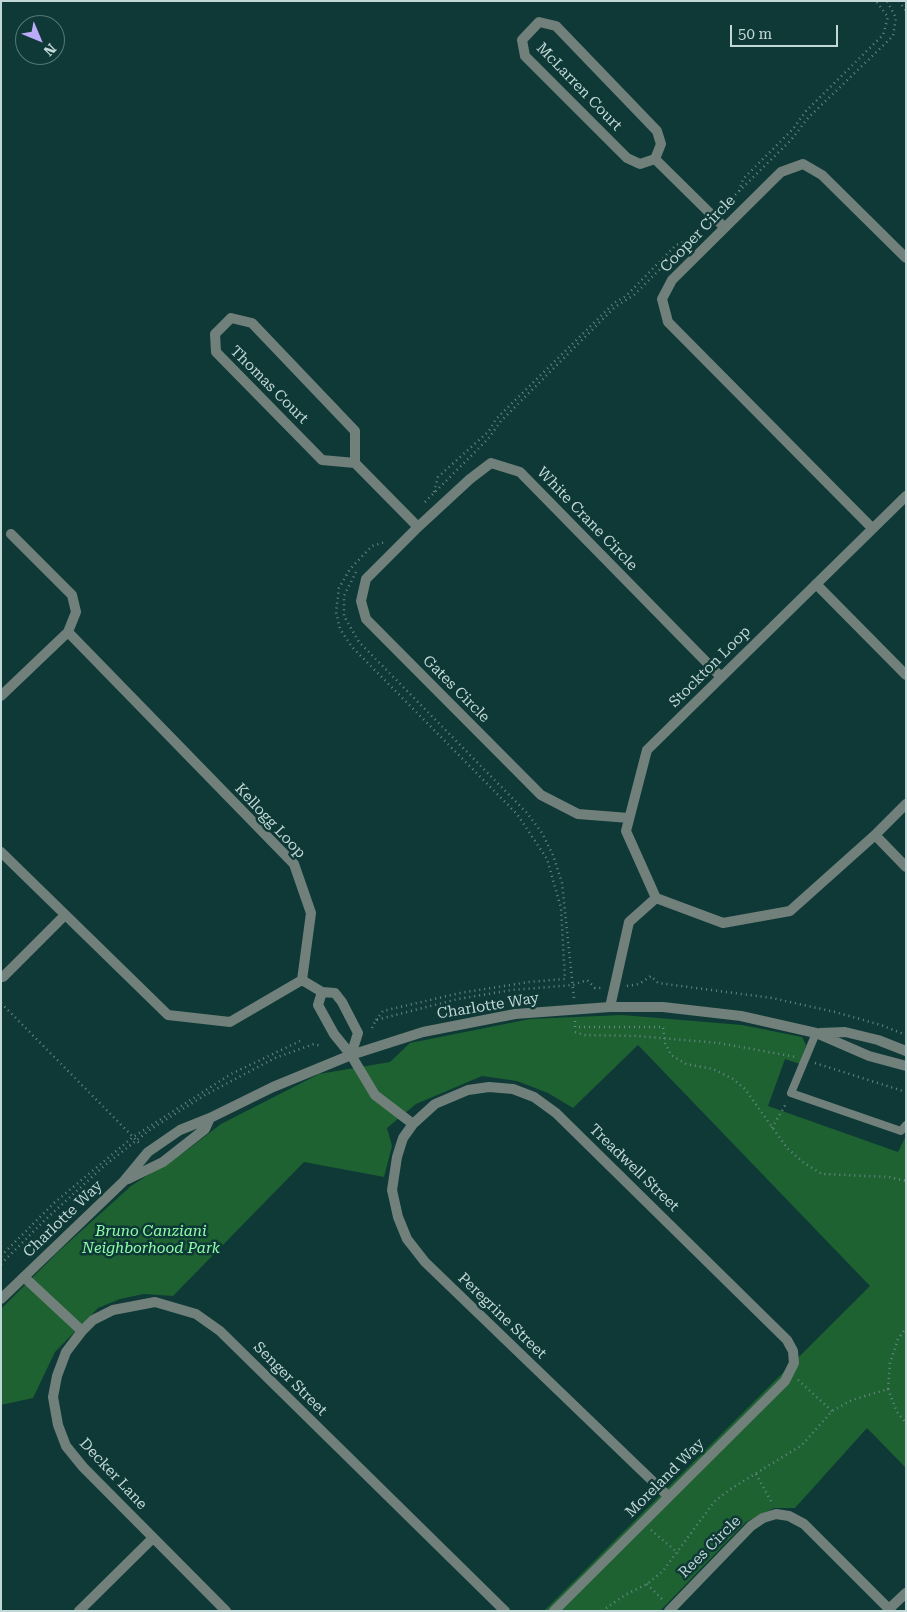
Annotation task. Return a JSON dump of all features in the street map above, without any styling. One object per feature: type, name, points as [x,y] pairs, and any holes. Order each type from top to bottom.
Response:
[{"type":"street","name":"McLarren Court","points":[[539,22],[556,26],[657,131],[661,144],[655,159],[640,164],[627,158],[525,56],[522,40],[539,22]]},
{"type":"street","points":[[655,159],[724,227]]},
{"type":"street","name":"Cooper Circle","points":[[872,528],[668,322],[662,299],[672,280],[781,172],[803,164],[822,175],[906,258]]},
{"type":"street","name":"Thomas Court","points":[[231,318],[252,323],[355,430],[355,463],[322,460],[216,352],[215,334],[231,318]]},
{"type":"street","points":[[355,463],[418,527]]},
{"type":"street","name":"White Crane Circle","points":[[418,527],[470,479],[491,463],[520,472],[721,677]]},
{"type":"street","name":"Stockton Loop","points":[[656,898],[626,831],[647,750],[906,496]]},
{"type":"street","name":"Gates Circle","points":[[418,527],[366,579],[361,601],[366,619],[541,795],[578,814],[629,818]]},
{"type":"street","points":[[1,696],[68,632],[76,612],[72,595],[11,534]]},
{"type":"street","points":[[816,584],[906,675]]},
{"type":"street","name":"Kellogg Loop","points":[[68,632],[294,864],[311,913],[302,980]]},
{"type":"street","points":[[610,1007],[629,922],[656,898],[723,923],[790,911],[874,836],[906,804]]},
{"type":"street","points":[[874,836],[906,867]]},
{"type":"street","points":[[1,852],[64,916],[168,1015],[230,1022],[302,980],[322,992],[335,993],[358,1033],[351,1055]]},
{"type":"street","points":[[3,977],[64,916]]},
{"type":"street","points":[[322,992],[318,1005],[334,1034],[351,1055],[375,1095],[414,1124]]},
{"type":"street","name":"Charlotte Way","points":[[1,1299],[124,1181],[148,1152],[180,1130],[210,1118],[273,1087],[351,1055],[423,1032],[515,1014],[610,1007],[663,1008],[740,1016],[816,1033],[869,1056],[906,1066]]},
{"type":"street","name":"Charlotte Way","points":[[816,1033],[845,1032],[878,1040],[906,1051]]},
{"type":"street","name":"Treadwell Street","points":[[414,1124],[435,1104],[468,1090],[489,1087],[513,1090],[534,1097],[556,1113],[787,1340],[793,1351],[791,1368]]},
{"type":"street","name":"Charlotte Way","points":[[124,1181],[163,1162],[204,1129],[210,1118]]},
{"type":"street","name":"Peregrine Street","points":[[414,1124],[402,1138],[392,1190],[398,1217],[407,1239],[425,1262],[668,1496]]},
{"type":"street","points":[[24,1277],[82,1331]]},
{"type":"street","name":"Senger Street","points":[[82,1331],[93,1320],[113,1310],[132,1305],[155,1302],[196,1314],[220,1331],[505,1611]]},
{"type":"street","name":"Decker Lane","points":[[82,1331],[66,1352],[57,1376],[53,1397],[58,1424],[66,1446],[83,1467],[226,1611]]},
{"type":"street","name":"Moreland Way","points":[[554,1611],[642,1521],[785,1381],[791,1368]]},
{"type":"street","points":[[776,1514],[789,1516],[804,1524],[890,1610],[906,1593]]},
{"type":"street","name":"Rees Circle","points":[[670,1609],[751,1526],[763,1518],[776,1514]]},
{"type":"street","points":[[79,1611],[153,1538]]},
{"type":"lane","points":[[816,1033],[792,1093],[901,1131],[906,1125]]},
{"type":"path","points":[[738,192],[743,179],[793,129],[806,110],[883,35],[888,17],[876,1]]},
{"type":"path","points":[[409,518],[488,439],[501,421],[615,307],[634,295],[791,140],[808,118],[893,36],[896,18],[886,1]]},
{"type":"path","points":[[899,1],[906,10]]},
{"type":"path","points":[[434,494],[438,477],[489,431],[496,420],[607,310],[626,296],[676,245],[690,239]]},
{"type":"path","points":[[378,549],[391,536]]},
{"type":"path","points":[[385,542],[372,546],[350,569],[339,588],[336,612],[340,629],[352,647],[517,814],[547,859],[560,908],[565,979]]},
{"type":"path","points":[[359,568],[352,575],[344,596],[344,616],[359,642],[527,813],[542,833],[553,855],[562,883],[576,1010],[575,1027],[663,1027],[670,1055],[686,1064],[714,1069],[733,1079],[745,1089],[772,1128],[804,1164],[822,1174],[889,1177],[906,1181]]},
{"type":"path","points":[[376,1020],[383,1011],[460,993],[529,982],[565,979],[573,985]]},
{"type":"path","points":[[1,1003],[148,1152]]},
{"type":"path","points":[[575,1032],[584,1036],[664,1037],[743,1046],[806,1059],[906,1092]]},
{"type":"path","points":[[1,1256],[54,1203],[133,1137],[231,1074],[300,1041]]},
{"type":"path","points":[[772,1128],[778,1121],[792,1093]]},
{"type":"path","points":[[906,1328],[898,1340],[890,1363],[888,1389],[897,1412],[906,1424]]},
{"type":"path","points":[[791,1368],[832,1411]]},
{"type":"path","points":[[602,1611],[625,1595],[647,1584],[664,1571],[714,1502],[729,1490],[802,1445],[832,1411],[852,1400],[888,1389]]},
{"type":"path","points":[[756,1474],[767,1492],[776,1514]]},
{"type":"path","points":[[642,1521],[678,1554]]},
{"type":"path","points":[[647,1584],[670,1609]]},
{"type":"green space","name":"Bruno Canziani Neighborhood Park","points":[[622,1015],[742,1025],[802,1037],[806,1045],[800,1064],[785,1059],[768,1106],[898,1152],[906,1136],[906,1468],[867,1428],[795,1508],[774,1508],[746,1522],[660,1611],[544,1611],[870,1286],[638,1045],[573,1108],[548,1093],[517,1081],[482,1076],[416,1104],[387,1128],[392,1146],[384,1177],[304,1162],[173,1296],[144,1294],[120,1299],[98,1308],[55,1352],[33,1398],[1,1405],[1,1309],[59,1251],[131,1186],[187,1150],[221,1124],[319,1074],[390,1062],[410,1043],[530,1019]]}]
